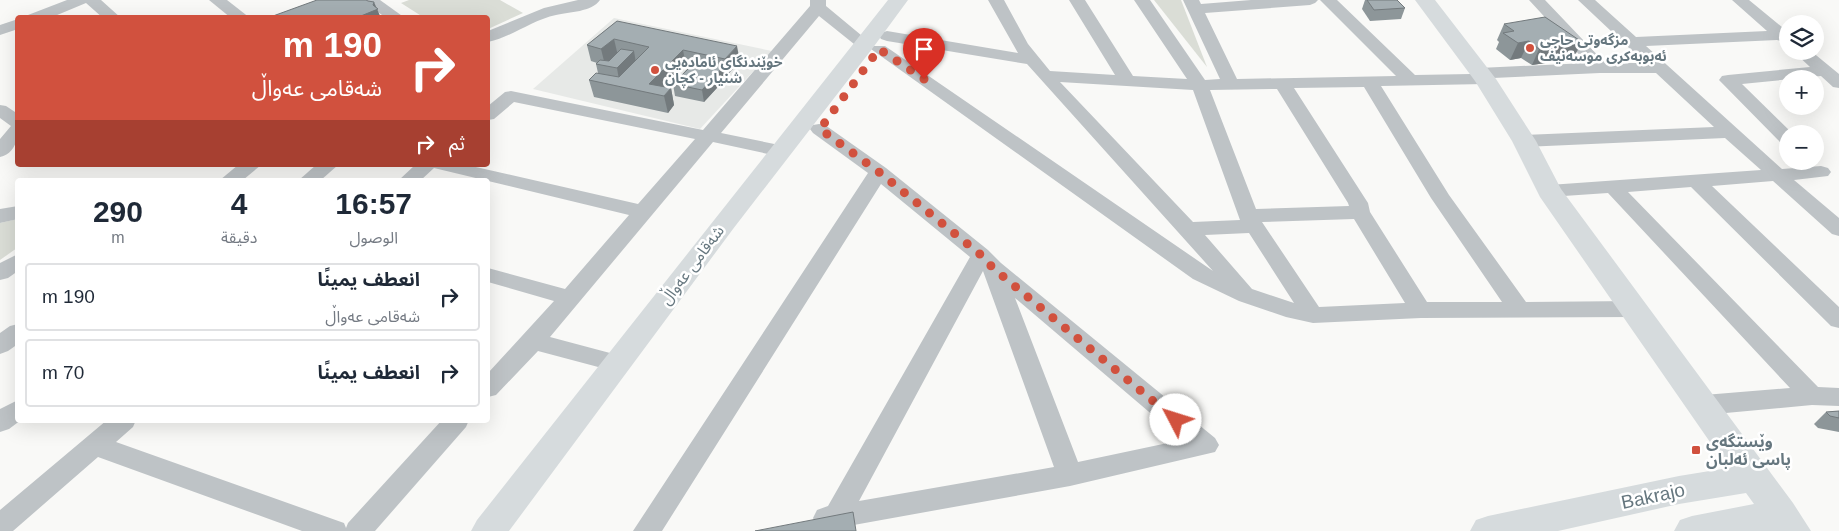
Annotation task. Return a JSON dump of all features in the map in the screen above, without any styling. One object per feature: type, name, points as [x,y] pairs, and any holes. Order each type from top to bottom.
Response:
[{"type":"main road","name":"شەقامی عەواڵ","points":[[509,531],[734,235],[820,129],[877,43],[898,0]]},
{"type":"main road","name":"شەقامی عەواڵ","points":[[489,531],[724,223],[782,151],[914,0]]},
{"type":"main road","points":[[1425,0],[1482,76],[1524,141],[1549,191],[1787,522]]},
{"type":"main road","name":"Bakrajo","points":[[1488,531],[1679,490],[1754,478]]},
{"type":"main road","points":[[1679,490],[1700,529],[1787,522]]},
{"type":"street","points":[[42,15],[81,0]]},
{"type":"street","points":[[92,0],[110,15]]},
{"type":"street","points":[[217,0],[238,15]]},
{"type":"street","points":[[370,0],[392,15]]},
{"type":"street","points":[[532,0],[550,11]]},
{"type":"street","points":[[490,36],[550,11],[576,6],[592,0]]},
{"type":"street","points":[[996,0],[1021,46],[1045,76],[1248,296]]},
{"type":"street","points":[[1077,0],[1127,80]]},
{"type":"street","points":[[1142,0],[1200,85],[1250,221],[1313,315]]},
{"type":"street","points":[[1231,84],[1193,4],[1310,0]]},
{"type":"street","points":[[1328,0],[1411,81]]},
{"type":"street","points":[[1537,0],[1600,68]]},
{"type":"street","points":[[1586,0],[1729,132],[1839,229]]},
{"type":"street","points":[[1740,0],[1779,33]]},
{"type":"street","points":[[490,386],[533,341],[710,136],[818,4],[877,43],[1201,274],[1248,296],[1286,309],[1313,315],[1421,310],[1634,309]]},
{"type":"street","points":[[0,30],[15,25]]},
{"type":"street","points":[[1632,42],[1779,37]]},
{"type":"street","points":[[877,43],[1032,60]]},
{"type":"street","points":[[1811,60],[1823,70]]},
{"type":"street","points":[[1045,76],[1200,85],[1411,81],[1600,68],[1661,68]]},
{"type":"street","points":[[1824,71],[1839,83]]},
{"type":"street","points":[[1779,75],[1728,80],[1779,130]]},
{"type":"street","points":[[1370,82],[1441,198],[1519,309]]},
{"type":"street","points":[[1282,83],[1358,203],[1360,212],[1421,310]]},
{"type":"street","points":[[490,113],[511,96],[782,151]]},
{"type":"street","points":[[0,110],[15,121]]},
{"type":"street","points":[[802,522],[1070,475],[1206,445],[879,172],[820,129]]},
{"type":"street","points":[[1524,141],[1729,132]]},
{"type":"street","points":[[0,152],[15,133]]},
{"type":"street","points":[[233,178],[248,167]]},
{"type":"street","points":[[312,178],[325,167]]},
{"type":"street","points":[[411,178],[425,167]]},
{"type":"street","points":[[451,167],[644,212]]},
{"type":"street","points":[[1549,191],[1821,172],[1819,170]]},
{"type":"street","points":[[647,531],[879,172]]},
{"type":"street","points":[[1696,181],[1839,320]]},
{"type":"street","points":[[1612,186],[1812,396]]},
{"type":"street","points":[[1188,229],[1250,221],[1360,212]]},
{"type":"street","points":[[0,216],[15,213]]},
{"type":"street","points":[[0,273],[15,262]]},
{"type":"street","points":[[987,262],[1070,475]]},
{"type":"street","points":[[837,515],[987,262]]},
{"type":"street","points":[[490,276],[569,298]]},
{"type":"street","points":[[0,345],[15,334]]},
{"type":"street","points":[[533,341],[617,363]]},
{"type":"street","points":[[1704,405],[1812,396],[1839,396]]},
{"type":"street","points":[[0,422],[15,411]]},
{"type":"street","points":[[0,526],[121,423]]},
{"type":"street","points":[[358,531],[454,423]]},
{"type":"street","points":[[95,445],[334,531]]},
{"type":"shaded area","points":[[409,0],[500,0],[523,13],[490,28],[490,15],[420,15],[401,3]]},
{"type":"shaded area","points":[[1154,0],[1181,0],[1207,67]]},
{"type":"shaded area","name":"خوێندنگای ئامادەیی شنیار - کچان","points":[[614,18],[772,51],[700,129],[533,89]]},
{"type":"shaded area","points":[[15,219],[15,249],[0,260],[0,223]]},
{"type":"building","points":[[317,0],[366,0],[374,2],[373,5],[378,9],[363,15],[276,15]]},
{"type":"building","points":[[1367,0],[1397,0],[1405,8],[1374,10]]},
{"type":"building","points":[[1545,17],[1582,42],[1539,49],[1529,41],[1518,43],[1503,33],[1514,31],[1504,24]]},
{"type":"building","points":[[617,21],[737,46],[725,59],[683,50],[649,84],[671,88],[664,96],[589,80],[596,73],[619,77],[649,47],[614,39],[601,49],[587,45]]},
{"type":"building","points":[[621,49],[634,51],[617,68],[596,64],[600,60],[609,61]]},
{"type":"building","points":[[697,60],[725,65],[702,90],[673,84]]},
{"type":"building","points":[[1839,411],[1839,418],[1830,416],[1826,412]]},
{"type":"building","points":[[853,512],[856,531],[755,531]]},
{"type":"place","name":"مزگەوتی حاجی ئەبوبەکری موسەنیف","points":[[1530,48]]},
{"type":"place","name":"خوێندنگای ئامادەیی شنیار - کچان","points":[[655,70]]},
{"type":"place","name":"وێستگەی پاسی ئەلبان","points":[[1696,450]]},
{"type":"route","points":[[924,79],[879,49],[820,129],[879,172],[981,255],[993,268],[1176,420]]}]
